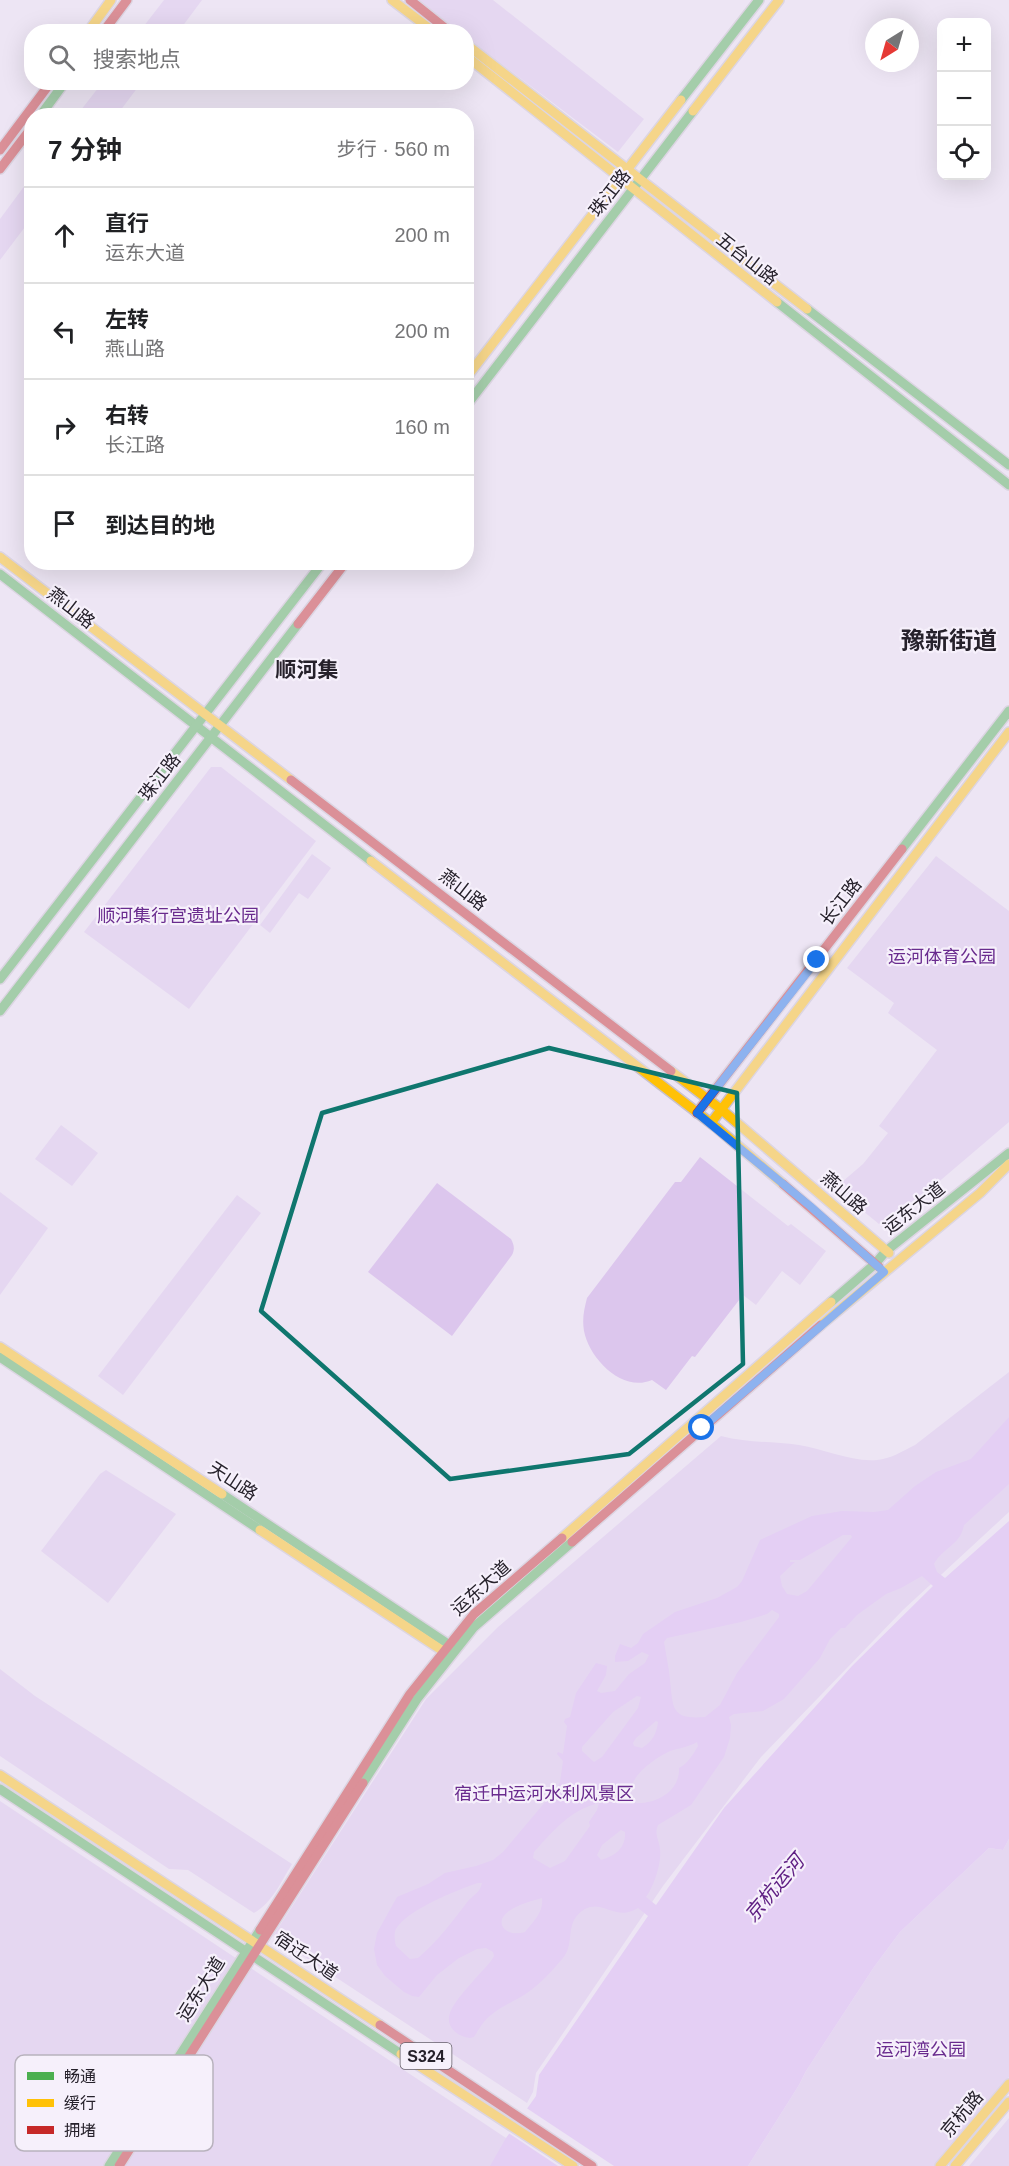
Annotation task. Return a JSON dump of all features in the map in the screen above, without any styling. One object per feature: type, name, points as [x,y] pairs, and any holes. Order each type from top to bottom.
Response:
[{"type":"street","points":[[94,24],[111,0]]},
{"type":"street","points":[[109,24],[127,0]]},
{"type":"street","points":[[392,0],[424,24]]},
{"type":"street","points":[[410,0],[440,24]]},
{"type":"street","name":"珠江路","points":[[474,368],[759,0]]},
{"type":"street","name":"珠江路","points":[[474,396],[780,0]]},
{"type":"street","name":"五台山路","points":[[474,50],[1009,465]]},
{"type":"street","name":"五台山路","points":[[474,62],[1009,485]]},
{"type":"street","points":[[32,108],[45,90]]},
{"type":"street","points":[[46,108],[59,90]]},
{"type":"street","points":[[0,150],[24,118]]},
{"type":"street","points":[[0,169],[24,138]]},
{"type":"street","name":"燕山路","points":[[0,557],[221,724],[722,1110],[897,1260]]},
{"type":"street","name":"珠江路","points":[[0,979],[316,570]]},
{"type":"street","name":"珠江路","points":[[0,1011],[340,570]]},
{"type":"street","name":"燕山路","points":[[0,574],[711,1123],[884,1272]]},
{"type":"street","name":"长江路","points":[[697,1113],[1009,711]]},
{"type":"street","name":"长江路","points":[[711,1123],[1009,732]]},
{"type":"street","name":"运东大道","points":[[257,1943],[410,1694],[474,1614],[875,1264],[886,1251],[1009,1153]]},
{"type":"street","name":"运东大道","points":[[182,2055],[417,1699],[478,1622],[897,1260],[980,1192],[1009,1164]]},
{"type":"street","name":"天山路","points":[[0,1347],[445,1648]]},
{"type":"street","name":"天山路","points":[[0,1357],[445,1648]]},
{"type":"street","name":"宿迁大道","points":[[0,1775],[592,2166]]},
{"type":"street","name":"宿迁大道","points":[[0,1789],[151,1891],[573,2166]]},
{"type":"street","name":"运东大道","points":[[187,2055],[249,1953]]},
{"type":"street","name":"京杭路","points":[[940,2166],[1009,2084]]},
{"type":"street","name":"京杭路","points":[[955,2166],[1009,2102]]},
{"type":"street","name":"运东大道","points":[[109,2166],[119,2151]]},
{"type":"street","name":"运东大道","points":[[119,2166],[128,2151]]},
{"type":"highlighted area","points":[[549,1048],[737,1093],[743,1364],[629,1454],[450,1479],[261,1311],[322,1113]]},
{"type":"green space","points":[[164,0],[202,0],[184,24],[145,24]]},
{"type":"green space","points":[[418,0],[493,0],[644,119],[618,152],[474,43],[474,24],[449,24]]},
{"type":"green space","points":[[97,90],[136,90],[122,108],[82,108]]},
{"type":"green space","points":[[24,186],[24,228],[0,260],[0,219]]},
{"type":"green space","name":"顺河集行宫遗址公园","points":[[211,767],[221,767],[316,841],[189,1009],[84,932]]},
{"type":"green space","points":[[312,854],[331,868],[308,899],[299,893],[270,933],[260,925]]},
{"type":"green space","name":"运河体育公园","points":[[936,856],[1009,911],[1009,1122],[888,1225],[879,1224],[835,1188],[863,1164],[888,1133],[879,1126],[937,1050],[888,1013],[894,1003],[847,968]]},
{"type":"green space","points":[[61,1125],[98,1153],[72,1186],[35,1159]]},
{"type":"green space","points":[[700,1157],[788,1226],[791,1224],[826,1251],[800,1285],[782,1271],[756,1305],[743,1295],[666,1390],[652,1380],[641,1383],[629,1382],[600,1362],[587,1341],[583,1322],[587,1298],[675,1182],[681,1182]]},
{"type":"green space","points":[[437,1183],[511,1239],[514,1247],[512,1255],[452,1336],[368,1272]]},
{"type":"green space","points":[[0,1192],[48,1228],[0,1295]]},
{"type":"green space","points":[[237,1195],[261,1213],[123,1395],[98,1376]]},
{"type":"green space","name":"宿迁中运河水利风景区","points":[[1009,1372],[1009,1512],[903,1610],[761,1757],[663,1886],[536,2073],[533,2092],[527,2103],[273,1936],[426,1699],[498,1627],[721,1436],[799,1445],[857,1459],[882,1459],[915,1445]]},
{"type":"green space","points":[[106,1470],[176,1514],[108,1603],[41,1551],[100,1474]]},
{"type":"green space","points":[[0,1669],[35,1696],[292,1864],[266,1904],[254,1913],[188,1870],[169,1869],[0,1756]]},
{"type":"green space","points":[[0,1801],[549,2166],[0,2166]]},
{"type":"green space","name":"运河湾公园","points":[[1009,1839],[1009,2077],[934,2166],[748,2166],[806,2071],[874,1967],[900,1932],[989,1848],[1003,1850]]},
{"type":"green space","points":[[1009,2118],[1009,2166],[969,2166]]},
{"type":"water","name":"京杭运河","points":[[1009,1417],[1009,1484],[964,1525],[959,1538],[934,1564],[937,1572],[945,1578],[1009,1521],[1009,1839],[1003,1850],[989,1848],[900,1932],[874,1967],[806,2071],[748,2166],[490,2166],[506,2138],[536,2096],[539,2075],[648,1916],[638,1908],[623,1913],[598,1907],[585,1909],[574,1920],[567,1952],[555,1968],[527,1993],[488,2017],[474,2037],[470,2038],[461,2036],[453,2030],[449,2022],[450,2013],[462,1994],[491,1961],[494,1956],[493,1952],[486,1948],[477,1949],[459,1958],[437,1975],[419,1997],[404,1992],[385,1976],[377,1965],[374,1949],[377,1933],[397,1897],[428,1884],[445,1873],[493,1860],[503,1852],[560,1782],[563,1761],[557,1754],[558,1752],[563,1754],[567,1726],[564,1722],[570,1717],[576,1693],[596,1663],[607,1666],[606,1675],[597,1691],[601,1693],[615,1691],[629,1674],[645,1663],[649,1655],[642,1652],[628,1661],[615,1662],[620,1644],[631,1648],[638,1643],[643,1634],[675,1612],[717,1598],[737,1587],[742,1581],[760,1540],[812,1516],[842,1511],[888,1510],[915,1486],[936,1472],[971,1459]],"holes":[[[843,1535],[852,1537],[807,1591],[798,1596],[787,1594],[782,1586],[780,1576],[795,1562],[790,1562],[790,1560],[800,1560]],[[922,1576],[933,1586],[852,1666],[724,1808],[656,1905],[646,1897],[659,1867],[658,1825],[691,1805],[724,1757],[730,1738],[729,1717],[734,1714],[763,1711],[784,1699],[820,1658],[830,1639],[886,1594]],[[772,1610],[779,1614],[737,1673],[720,1705],[705,1717],[680,1714],[673,1705],[664,1642],[667,1638],[767,1614]],[[637,1696],[641,1697],[638,1708],[602,1757],[594,1762],[582,1751],[582,1747],[613,1712]],[[656,1721],[658,1722],[649,1743],[642,1748],[634,1746],[636,1738]],[[697,1742],[698,1746],[690,1759],[679,1768],[676,1783],[666,1795],[652,1801],[636,1803],[631,1788],[640,1772],[670,1751]],[[599,1803],[589,1822],[590,1826],[565,1861],[550,1868],[533,1858],[534,1852],[556,1829],[579,1811]],[[621,1830],[625,1832],[624,1843],[618,1851],[601,1860],[597,1855],[602,1845]],[[482,1883],[478,1891],[432,1945],[418,1958],[410,1959],[396,1946],[395,1932],[400,1924],[419,1909],[445,1896]],[[542,1898],[540,1912],[525,1932],[513,1933],[504,1928],[502,1920],[509,1911]]]},
{"type":"pier","points":[[525,2107],[614,2166],[558,2166],[507,2132]]},
{"type":"traffic: fast","points":[[681,100],[759,0]]},
{"type":"traffic: fast","points":[[46,108],[59,90]]},
{"type":"traffic: fast","points":[[474,396],[693,111]]},
{"type":"traffic: fast","points":[[777,302],[1009,485]]},
{"type":"traffic: fast","points":[[807,309],[1009,465]]},
{"type":"traffic: fast","points":[[0,979],[317,570]]},
{"type":"traffic: fast","points":[[0,574],[371,861]]},
{"type":"traffic: fast","points":[[0,1011],[298,624]]},
{"type":"traffic: fast","points":[[902,849],[1009,711]]},
{"type":"traffic: fast","points":[[831,1302],[875,1264],[886,1251],[1009,1153]]},
{"type":"traffic: fast","points":[[0,1357],[260,1530]]},
{"type":"traffic: fast","points":[[222,1494],[448,1644]]},
{"type":"traffic: fast","points":[[363,1783],[417,1699],[474,1627],[572,1542]]},
{"type":"traffic: fast","points":[[0,1789],[401,2054]]},
{"type":"traffic: fast","points":[[180,2055],[260,1930]]},
{"type":"traffic: fast","points":[[109,2166],[119,2151]]},
{"type":"traffic: slow","points":[[94,24],[111,0]]},
{"type":"traffic: slow","points":[[392,0],[424,24]]},
{"type":"traffic: slow","points":[[693,111],[779,0]]},
{"type":"traffic: slow","points":[[474,50],[807,309]]},
{"type":"traffic: slow","points":[[474,62],[777,302]]},
{"type":"traffic: slow","points":[[474,368],[681,100]]},
{"type":"traffic: slow","points":[[0,557],[291,780]]},
{"type":"traffic: slow","points":[[711,1123],[1009,732]]},
{"type":"traffic: slow","points":[[371,861],[716,1127],[783,1184]]},
{"type":"traffic: slow","points":[[671,1071],[722,1110],[889,1253]]},
{"type":"traffic: slow","points":[[821,1325],[980,1193],[1009,1164]]},
{"type":"traffic: slow","points":[[562,1538],[831,1302]]},
{"type":"traffic: slow","points":[[0,1347],[222,1494]]},
{"type":"traffic: slow","points":[[260,1530],[443,1651]]},
{"type":"traffic: slow","points":[[0,1775],[380,2025]]},
{"type":"traffic: slow","points":[[401,2054],[573,2166]]},
{"type":"traffic: slow","points":[[940,2166],[1009,2084]]},
{"type":"traffic: slow","points":[[955,2166],[1009,2102]]},
{"type":"traffic: jam","points":[[109,24],[127,0]]},
{"type":"traffic: jam","points":[[410,0],[440,24]]},
{"type":"traffic: jam","points":[[32,108],[45,90]]},
{"type":"traffic: jam","points":[[0,150],[24,118]]},
{"type":"traffic: jam","points":[[0,169],[24,138]]},
{"type":"traffic: jam","points":[[298,624],[340,570]]},
{"type":"traffic: jam","points":[[291,780],[671,1071]]},
{"type":"traffic: jam","points":[[697,1113],[902,849]]},
{"type":"traffic: jam","points":[[783,1184],[879,1267]]},
{"type":"traffic: jam","points":[[572,1542],[821,1325]]},
{"type":"traffic: jam","points":[[260,1930],[410,1694],[474,1614],[562,1538]]},
{"type":"traffic: jam","points":[[190,2055],[363,1783]]},
{"type":"traffic: jam","points":[[380,2025],[592,2166]]},
{"type":"traffic: jam","points":[[119,2166],[129,2151]]},
{"type":"district","name":"豫新街道","points":[[949,641]]},
{"type":"district","name":"顺河集","points":[[307,670]]},
{"type":"route","points":[[702,1428],[884,1272],[810,1206],[697,1113],[817,960]]}]
